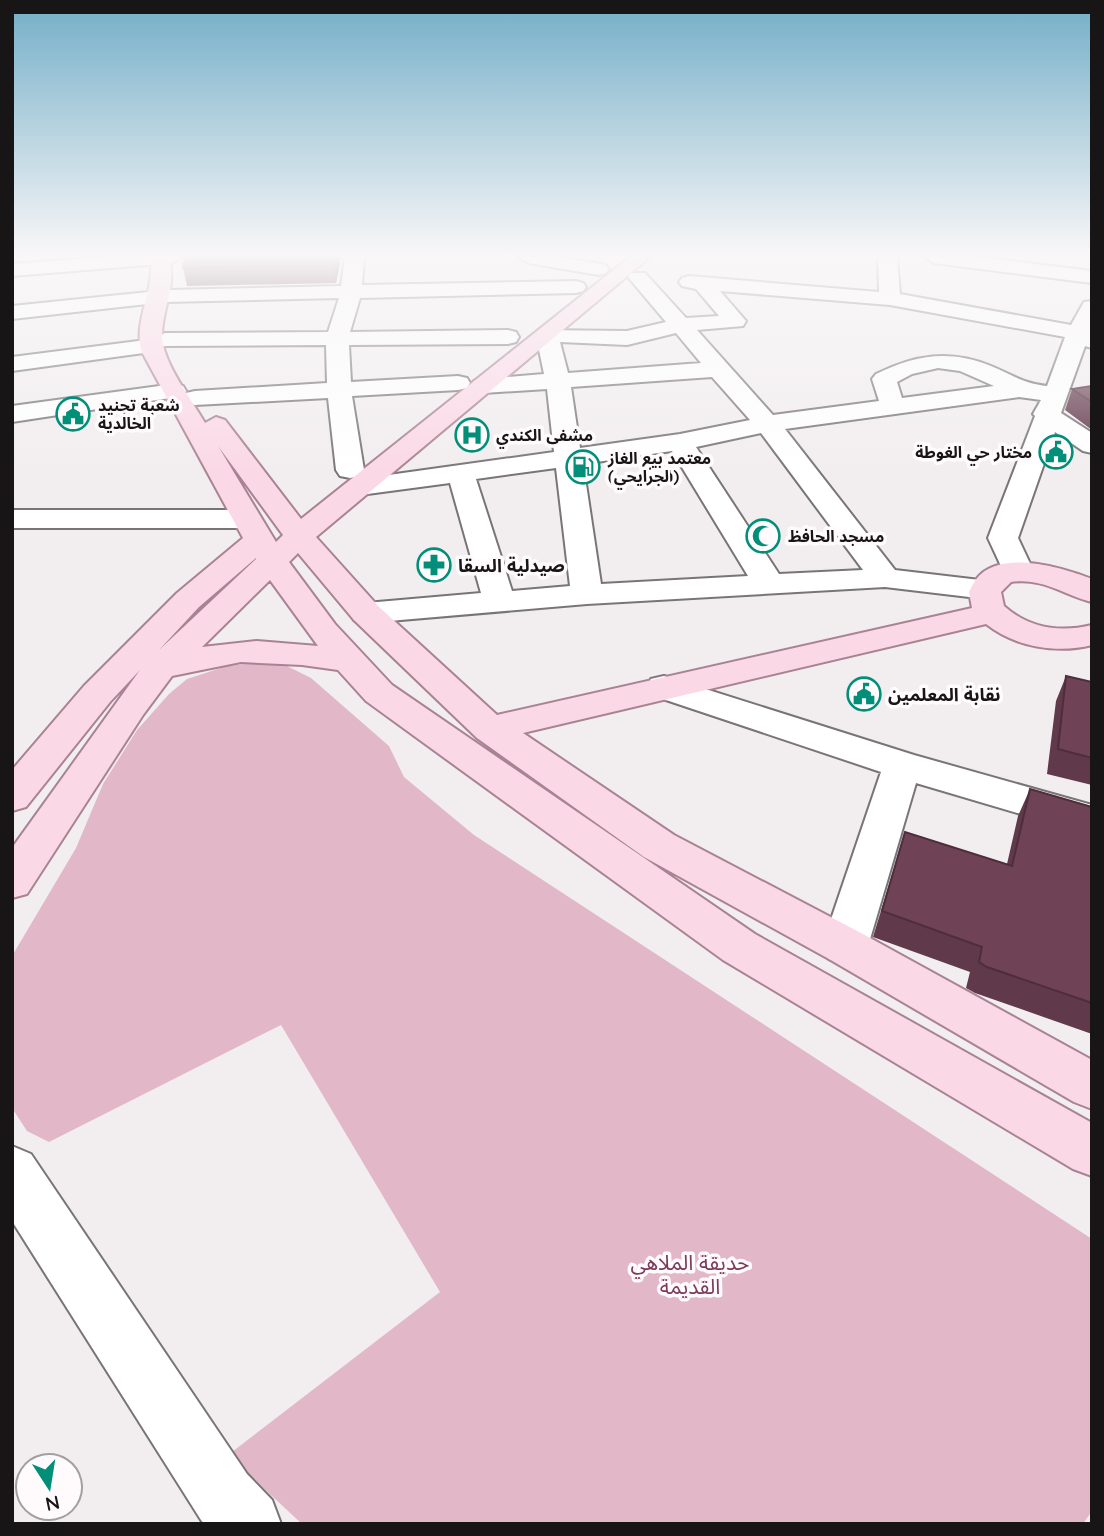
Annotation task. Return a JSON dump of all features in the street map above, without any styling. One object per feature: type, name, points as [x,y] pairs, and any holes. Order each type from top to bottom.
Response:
[{"type":"main road","points":[[160,329],[158,343],[185,394],[347,661],[379,693],[739,947],[1092,1151]]},
{"type":"main road","points":[[470,385],[508,337],[519,329]]},
{"type":"main road","points":[[12,797],[97,694],[188,600],[272,535],[355,478],[470,385],[554,329]]},
{"type":"main road","points":[[272,535],[366,613],[490,729],[659,846],[845,946],[1092,1086]]},
{"type":"main road","points":[[12,882],[130,707],[272,535]]},
{"type":"main road","points":[[1091,591],[1055,576],[1018,572],[992,581],[990,601],[1013,627],[1041,638],[1078,639],[1092,635]]},
{"type":"main road","points":[[490,729],[664,687],[990,601]]},
{"type":"main road","points":[[160,668],[225,653],[255,651],[279,651],[347,661]]},
{"type":"street","points":[[340,329],[337,338],[339,391],[355,478],[461,474],[680,442],[766,424],[1019,390]]},
{"type":"street","points":[[587,594],[558,382],[547,335],[627,338],[668,329]]},
{"type":"street","points":[[680,329],[766,424],[885,578]]},
{"type":"street","points":[[1018,572],[1003,538],[1050,404],[1085,337],[1042,329]]},
{"type":"street","points":[[12,364],[158,343],[508,337]]},
{"type":"street","points":[[893,408],[884,379],[912,364],[940,360],[975,366],[1050,404],[1092,445]]},
{"type":"street","points":[[12,414],[185,394],[558,382],[718,369]]},
{"type":"street","points":[[680,442],[769,584]]},
{"type":"street","points":[[461,474],[499,601]]},
{"type":"street","points":[[12,519],[272,535]]},
{"type":"street","points":[[366,613],[587,594],[885,578],[990,601]]},
{"type":"street","points":[[664,687],[902,765],[1092,820]]},
{"type":"street","points":[[845,946],[902,765]]},
{"type":"street","points":[[12,1172],[224,1497],[248,1524]]},
{"type":"green space","name":"حديقة الملاهي القديمة","points":[[277,661],[311,678],[389,746],[404,777],[474,835],[1092,1239],[1092,1511],[1083,1524],[302,1524],[228,1455],[440,1292],[281,1025],[49,1142],[27,1131],[12,1108],[12,956],[76,848],[103,784],[137,730],[169,694],[187,679],[227,666]]},
{"type":"building","points":[[1092,386],[1092,402],[1072,389]]},
{"type":"building","points":[[1066,676],[1092,682],[1092,758],[1058,749]]},
{"type":"building","points":[[1030,789],[1092,807],[1092,1003],[987,967],[979,962],[982,947],[882,911],[905,832],[1012,866]]},
{"type":"place","name":"شعبة تجنيد الخالدية","points":[[73,414]]},
{"type":"place","name":"مشفى الكندي","points":[[472,435]]},
{"type":"place","name":"مختار حي الغوطة","points":[[1056,452]]},
{"type":"place","name":"معتمد بيع الغاز (الجرايحي)","points":[[583,467]]},
{"type":"place","name":"مسجد الحافظ","points":[[763,536]]},
{"type":"place","name":"صيدلية السقا","points":[[434,565]]},
{"type":"place","name":"نقابة المعلمين","points":[[864,694]]}]
